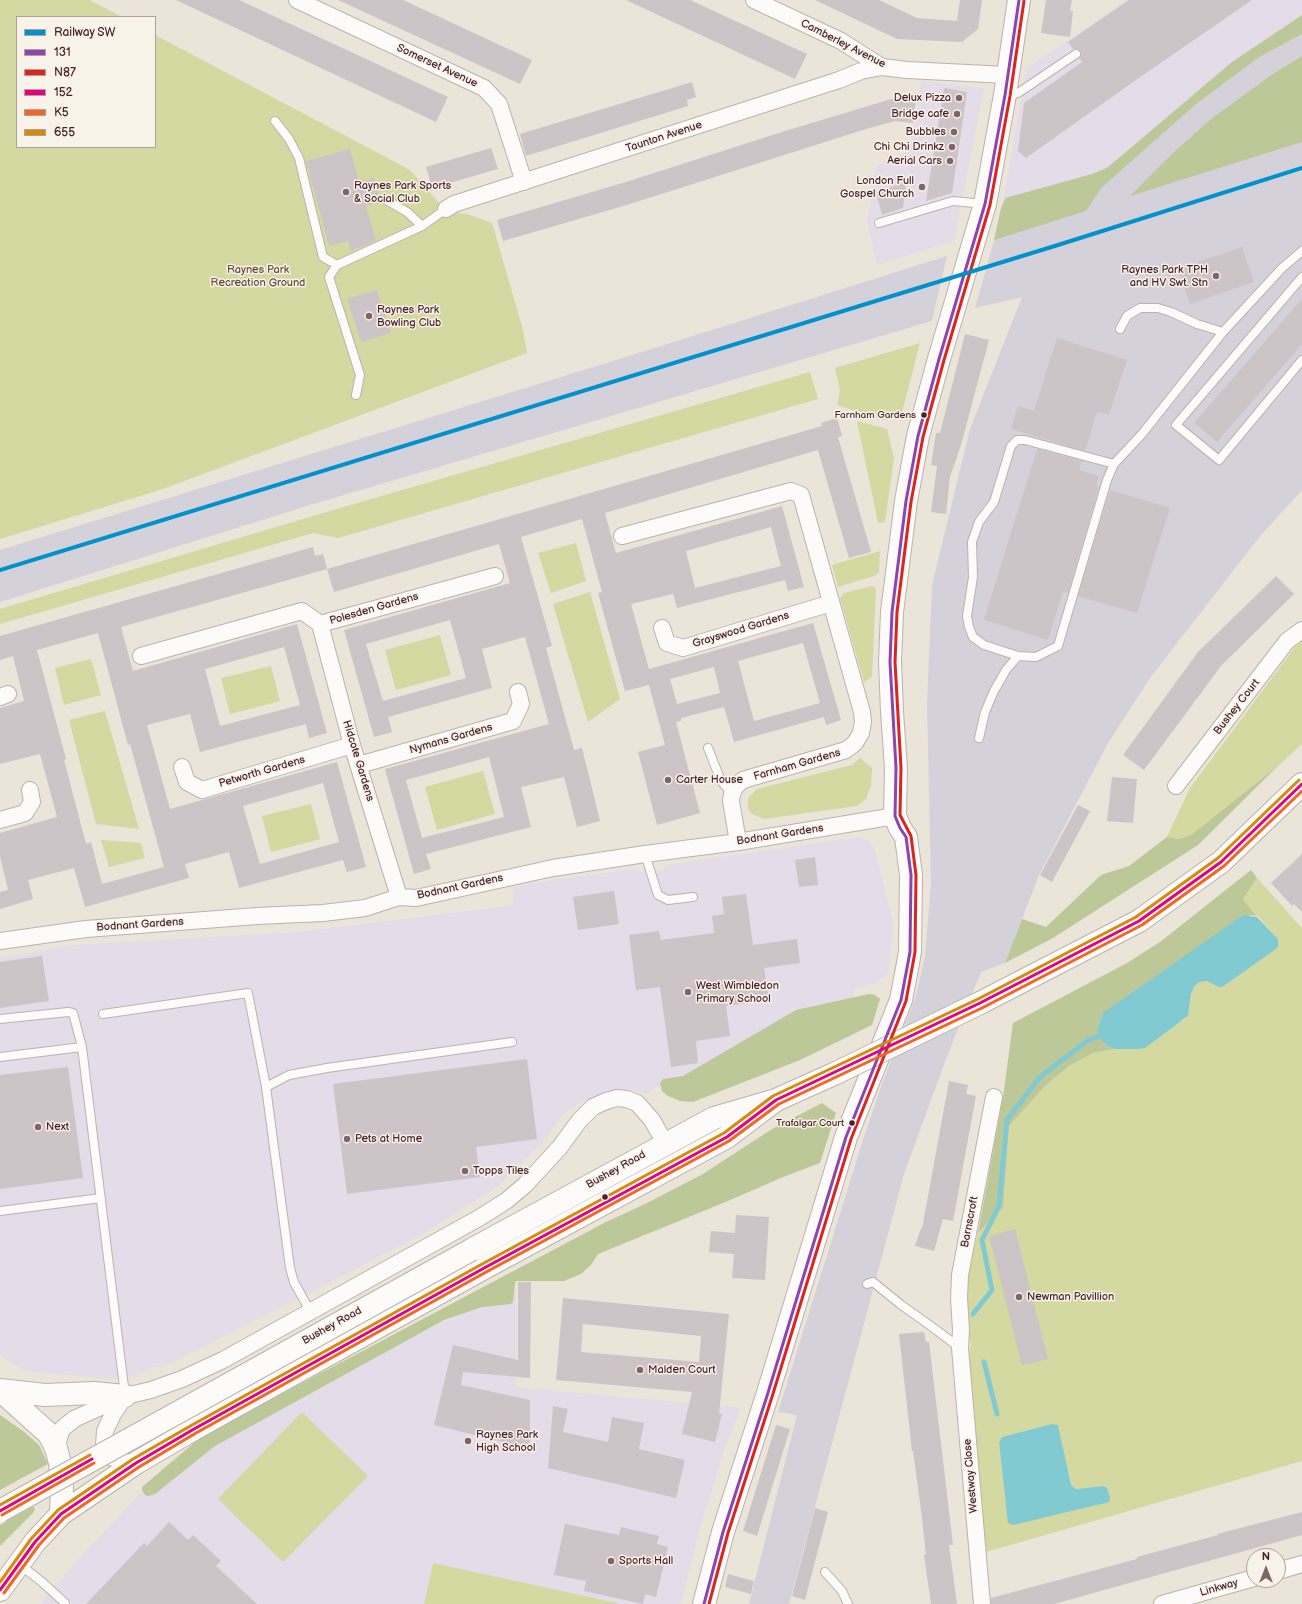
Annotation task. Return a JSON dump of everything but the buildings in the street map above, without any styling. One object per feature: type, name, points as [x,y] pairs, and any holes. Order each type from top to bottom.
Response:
[{"type":"main road","points":[[704,1604],[723,1532],[767,1396],[846,1137],[901,1000],[910,952],[911,875],[906,837],[895,816],[896,768],[890,662],[892,612],[906,501],[918,436],[985,204],[1019,0]]},
{"type":"main road","name":"Bushey Road","points":[[0,1511],[665,1143],[714,1118],[776,1100],[836,1073],[980,1003],[1139,921],[1221,862],[1302,784]]},
{"type":"main road","name":"Bushey Road","points":[[0,1590],[34,1542],[61,1514],[136,1463],[194,1429],[486,1267],[727,1137],[776,1100]]},
{"type":"main road","points":[[0,1390],[45,1395],[94,1393],[125,1396]]},
{"type":"main road","points":[[0,1390],[49,1434],[56,1448],[60,1463],[62,1485],[61,1514]]},
{"type":"street","name":"Somerset Avenue","points":[[297,0],[484,88],[499,104],[524,182]]},
{"type":"street","name":"Camberley Avenue","points":[[754,0],[841,41],[882,66],[1006,85]]},
{"type":"street","name":"Taunton Avenue","points":[[446,209],[454,204],[839,80],[861,71],[882,66]]},
{"type":"street","name":"Farnham Gardens","points":[[622,536],[791,491],[800,495],[862,712],[863,722],[861,733],[855,743],[846,750],[744,780],[736,786],[732,794]]},
{"type":"street","name":"Polesden Gardens","points":[[141,656],[302,611],[320,624],[495,576]]},
{"type":"street","name":"Grayswood Gardens","points":[[662,628],[667,643],[683,648],[831,604]]},
{"type":"street","name":"Hidcote Gardens","points":[[320,624],[352,745],[399,897]]},
{"type":"street","name":"Bushey Court","points":[[1176,786],[1288,641],[1302,630]]},
{"type":"street","name":"Nymans Gardens","points":[[359,765],[513,721],[522,704],[518,692]]},
{"type":"street","name":"Petworth Gardens","points":[[182,767],[187,782],[202,790],[352,745]]},
{"type":"street","points":[[0,820],[25,813],[32,802],[30,790]]},
{"type":"street","points":[[732,794],[731,801],[738,842]]},
{"type":"street","name":"Bodnant Gardens","points":[[0,941],[86,929],[257,916],[323,913],[365,908],[399,897],[416,898],[553,868],[738,842],[895,816]]},
{"type":"street","name":"Barnscroft","points":[[960,1348],[960,1275],[994,1097]]},
{"type":"street","name":"Bushey Road","points":[[56,1448],[59,1436],[66,1424],[74,1419],[125,1396],[151,1390],[182,1379],[222,1360],[479,1218],[506,1201],[533,1177],[560,1147],[579,1121],[593,1107],[617,1098],[627,1099],[637,1103],[652,1120],[665,1143]]},
{"type":"street","name":"Westway Close","points":[[960,1348],[982,1604]]},
{"type":"street","points":[[125,1396],[113,1414],[105,1431],[104,1446],[112,1457],[122,1462],[136,1463]]},
{"type":"street","points":[[1286,1569],[1302,1564]]},
{"type":"street","name":"Linkway","points":[[1162,1604],[1246,1580]]},
{"type":"lane","points":[[1006,85],[1018,93],[1076,54]]},
{"type":"lane","points":[[275,121],[290,139],[299,158],[323,256],[337,265]]},
{"type":"lane","points":[[388,201],[407,212],[422,226]]},
{"type":"lane","points":[[879,223],[952,201],[985,204]]},
{"type":"lane","points":[[356,395],[360,375],[329,277],[337,265],[422,226],[446,209]]},
{"type":"lane","points":[[1114,464],[1025,440],[1016,440],[1011,446],[994,502],[979,522],[972,542],[973,577],[967,616],[973,637],[984,645],[1018,656],[1036,657],[1058,646],[1106,480],[1114,464],[1142,434],[1223,332],[1282,268],[1302,251]]},
{"type":"lane","points":[[1302,277],[1176,425],[1219,460],[1302,360]]},
{"type":"lane","points":[[1120,329],[1127,316],[1140,308],[1158,308],[1197,324],[1223,332]]},
{"type":"lane","points":[[979,738],[985,712],[994,691],[1006,670],[1018,656]]},
{"type":"lane","points":[[708,748],[721,780],[732,794]]},
{"type":"lane","points":[[646,854],[658,895],[668,900],[693,897]]},
{"type":"lane","points":[[103,1014],[248,993],[266,1087],[290,1268],[294,1282],[310,1311]]},
{"type":"lane","points":[[0,1019],[68,1012],[73,1013],[82,1047],[125,1396]]},
{"type":"lane","points":[[266,1087],[289,1075],[304,1072],[512,1042]]},
{"type":"lane","points":[[0,1057],[82,1047]]},
{"type":"lane","points":[[0,1211],[101,1198]]},
{"type":"lane","points":[[867,1284],[873,1282],[900,1304],[960,1348]]},
{"type":"lane","points":[[18,1564],[42,1582],[65,1604]]},
{"type":"lane","points":[[825,1572],[842,1591],[848,1604]]},
{"type":"shaded area","points":[[1127,0],[1302,0],[1302,17],[1106,168],[1093,174],[1004,198],[1026,69]]},
{"type":"shaded area","points":[[1302,17],[1302,490],[1261,535],[1150,678],[1108,743],[1039,875],[1005,963],[981,972],[946,1059],[904,1174],[789,1604],[749,1604],[797,1415],[778,1412],[862,1143],[882,1084],[915,999],[925,957],[931,883],[927,704],[932,585],[970,429],[1022,297],[975,308],[994,241],[1004,198],[1093,174],[1106,168]]},
{"type":"shaded area","points":[[921,81],[984,88],[954,241],[877,265],[867,220],[877,166],[911,149]]},
{"type":"shaded area","points":[[947,256],[932,321],[310,505],[0,602],[0,550],[642,352]]},
{"type":"shaded area","points":[[859,837],[869,841],[875,850],[894,926],[888,974],[874,984],[855,988],[852,1001],[684,1081],[655,1088],[645,1094],[630,1090],[613,1090],[585,1100],[563,1114],[544,1141],[497,1187],[424,1233],[163,1367],[153,1367],[135,1376],[113,1379],[24,1371],[0,1355],[0,958],[73,945],[298,932],[514,905],[513,887],[565,878],[636,869],[641,872],[663,870],[666,865]]},
{"type":"shaded area","name":"Raynes Park High School","points":[[516,1290],[516,1387],[741,1408],[725,1447],[699,1532],[681,1604],[40,1604],[77,1561],[153,1480],[341,1368]]},
{"type":"green space","name":"Raynes Park Recreation Ground","points":[[0,0],[89,0],[120,16],[16,16],[16,148],[156,148],[156,36],[410,170],[449,212],[467,214],[492,223],[522,326],[527,353],[163,489],[0,539]]},
{"type":"green space","points":[[1302,15],[1302,34],[1259,57],[1196,104],[1101,188],[1086,211],[994,240],[1001,208],[1006,198],[1092,174],[1107,168],[1232,62]]},
{"type":"green space","points":[[1302,56],[1302,142],[1130,196],[1171,155],[1211,119],[1270,76]]},
{"type":"green space","points":[[920,343],[902,413],[885,420],[837,405],[840,391],[835,368]]},
{"type":"green space","points":[[810,372],[818,399],[338,538],[313,533],[0,624],[0,609],[330,511]]},
{"type":"green space","points":[[857,421],[887,429],[894,458],[885,522],[878,523]]},
{"type":"green space","points":[[576,543],[586,581],[551,593],[538,553]]},
{"type":"green space","points":[[880,551],[879,572],[874,576],[838,587],[832,565]]},
{"type":"green space","points":[[872,586],[876,588],[872,677],[864,682],[840,598],[844,593]]},
{"type":"green space","points":[[590,592],[620,699],[588,722],[553,604]]},
{"type":"green space","points":[[440,635],[451,675],[396,690],[385,650]]},
{"type":"green space","points":[[1302,641],[1302,744],[1279,765],[1191,835],[1179,839],[1167,837],[1190,788],[1295,647]]},
{"type":"green space","points":[[91,659],[101,695],[64,705],[55,668]]},
{"type":"green space","points":[[271,666],[280,701],[230,714],[221,678]]},
{"type":"green space","points":[[105,711],[139,829],[96,824],[69,720]]},
{"type":"green space","points":[[860,758],[872,768],[871,785],[866,799],[857,806],[764,819],[752,814],[748,809],[748,798],[757,789],[852,765]]},
{"type":"green space","points":[[1279,765],[1198,845],[1053,938],[1005,963],[1022,919],[1046,927],[1101,875],[1129,866],[1167,837],[1179,839],[1191,835]]},
{"type":"green space","points":[[483,771],[495,814],[437,830],[425,787]]},
{"type":"green space","points":[[311,804],[320,839],[271,852],[262,816]]},
{"type":"green space","points":[[101,840],[141,843],[145,858],[109,867]]},
{"type":"green space","points":[[1251,870],[1257,878],[1243,899],[1257,916],[1250,915],[1105,1044],[1108,1047],[1115,1049],[1093,1053],[1069,1066],[1045,1086],[1009,1126],[1003,1208],[978,1233],[1003,1097],[1013,1023],[1127,963],[1160,942]]},
{"type":"green space","points":[[1257,878],[1302,928],[1302,1461],[986,1552],[969,1353],[971,1344],[968,1334],[965,1283],[978,1233],[1003,1208],[1009,1126],[1045,1086],[1069,1066],[1093,1053],[1115,1049],[1138,1049],[1187,1018],[1192,990],[1197,984],[1207,981],[1276,949],[1278,946],[1278,939],[1243,899]],"holes":[[[1052,1424],[1057,1425],[1071,1485],[1076,1489],[1103,1486],[1009,1523],[999,1442],[1002,1437]]]},
{"type":"green space","points":[[869,994],[875,995],[880,999],[872,1025],[800,1060],[693,1102],[680,1101],[668,1096],[662,1091],[660,1083],[663,1079],[683,1076],[796,1010]]},
{"type":"green space","points":[[822,1103],[836,1113],[820,1163],[598,1254],[591,1265],[581,1274],[564,1281],[516,1281],[513,1302],[511,1304],[482,1307],[444,1320],[215,1446],[155,1494],[148,1496],[145,1495],[142,1490],[142,1487],[202,1436],[606,1222],[703,1174],[772,1129]]},
{"type":"green space","points":[[302,1412],[368,1476],[283,1562],[218,1499]]},
{"type":"green space","points":[[0,1415],[23,1431],[39,1445],[48,1464],[0,1490]]},
{"type":"green space","points":[[32,1507],[35,1509],[33,1513],[0,1546],[0,1525]]},
{"type":"green space","points":[[433,1563],[621,1604],[424,1604]]},
{"type":"water","points":[[1243,915],[1257,917],[1278,939],[1278,946],[1276,949],[1222,987],[1207,981],[1197,984],[1191,994],[1188,1016],[1145,1048],[1115,1049],[1108,1047],[1105,1044],[1099,1036],[1098,1029],[1103,1013]]},
{"type":"water","points":[[1052,1424],[1058,1425],[1071,1485],[1076,1489],[1103,1486],[1107,1488],[1110,1497],[1109,1502],[1013,1525],[1008,1523],[999,1442],[1002,1437]]},
{"type":"waterway","points":[[973,1314],[992,1290],[982,1240],[999,1206],[1007,1120],[1040,1077],[1087,1041],[1099,1036]]},
{"type":"waterway","points":[[984,1362],[997,1414]]},
{"type":"rail line","name":"SW","points":[[0,570],[1058,245],[1302,168]]},
{"type":"transit line","name":"131","points":[[704,1604],[723,1532],[767,1396],[846,1137],[901,1000],[910,952],[911,875],[906,837],[895,816],[896,768],[890,662],[892,612],[906,501],[918,436],[985,204],[1005,95],[1019,0]]},
{"type":"transit line","name":"N87","points":[[709,1604],[728,1533],[772,1397],[851,1139],[906,1001],[915,952],[916,875],[911,836],[900,815],[901,768],[895,662],[897,612],[911,502],[923,437],[990,205],[1010,96],[1024,1]]},
{"type":"transit line","name":"655","points":[[0,1582],[31,1539],[58,1510],[133,1459],[484,1263],[724,1133],[773,1096],[978,999],[1136,917],[1218,858],[1299,780]]},
{"type":"transit line","name":"152","points":[[0,1590],[35,1542],[61,1514],[136,1463],[194,1429],[486,1267],[727,1137],[776,1100],[980,1003],[1139,921],[1221,862],[1302,784]]},
{"type":"transit line","name":"K5","points":[[4,1593],[39,1545],[64,1518],[139,1467],[196,1433],[488,1271],[729,1141],[779,1104],[982,1008],[1142,925],[1224,866],[1302,791]]},
{"type":"transit line","name":"655","points":[[0,1505],[90,1455]]},
{"type":"transit line","name":"152","points":[[0,1511],[92,1459]]},
{"type":"transit line","name":"K5","points":[[2,1515],[94,1463]]},
{"type":"place","name":"Delux Pizza","points":[[959,98]]},
{"type":"place","name":"Bridge cafe","points":[[957,114]]},
{"type":"place","name":"Bubbles","points":[[954,132]]},
{"type":"place","name":"Chi Chi Drinkz","points":[[952,147]]},
{"type":"place","name":"Aerial Cars","points":[[950,161]]},
{"type":"place","name":"London Full Gospel Church","points":[[922,187]]},
{"type":"place","name":"Raynes Park Sports & Social Club","points":[[346,192]]},
{"type":"place","name":"Raynes Park TPH and HV Swt. Stn","points":[[1216,276]]},
{"type":"place","name":"Raynes Park Bowling Club","points":[[369,316]]},
{"type":"place","name":"Farnham Gardens","points":[[924,415]]},
{"type":"place","name":"Carter House","points":[[668,780]]},
{"type":"place","name":"West Wimbledon Primary School","points":[[688,992]]},
{"type":"place","name":"Trafalgar Court","points":[[852,1123]]},
{"type":"place","name":"Next","points":[[38,1127]]},
{"type":"place","name":"Pets at Home","points":[[347,1139]]},
{"type":"place","name":"Topps Tiles","points":[[465,1171]]},
{"type":"place","name":"Newman Pavillion","points":[[1019,1297]]},
{"type":"place","name":"Malden Court","points":[[640,1370]]},
{"type":"place","name":"Raynes Park High School","points":[[468,1441]]},
{"type":"place","name":"Sports Hall","points":[[611,1561]]}]
